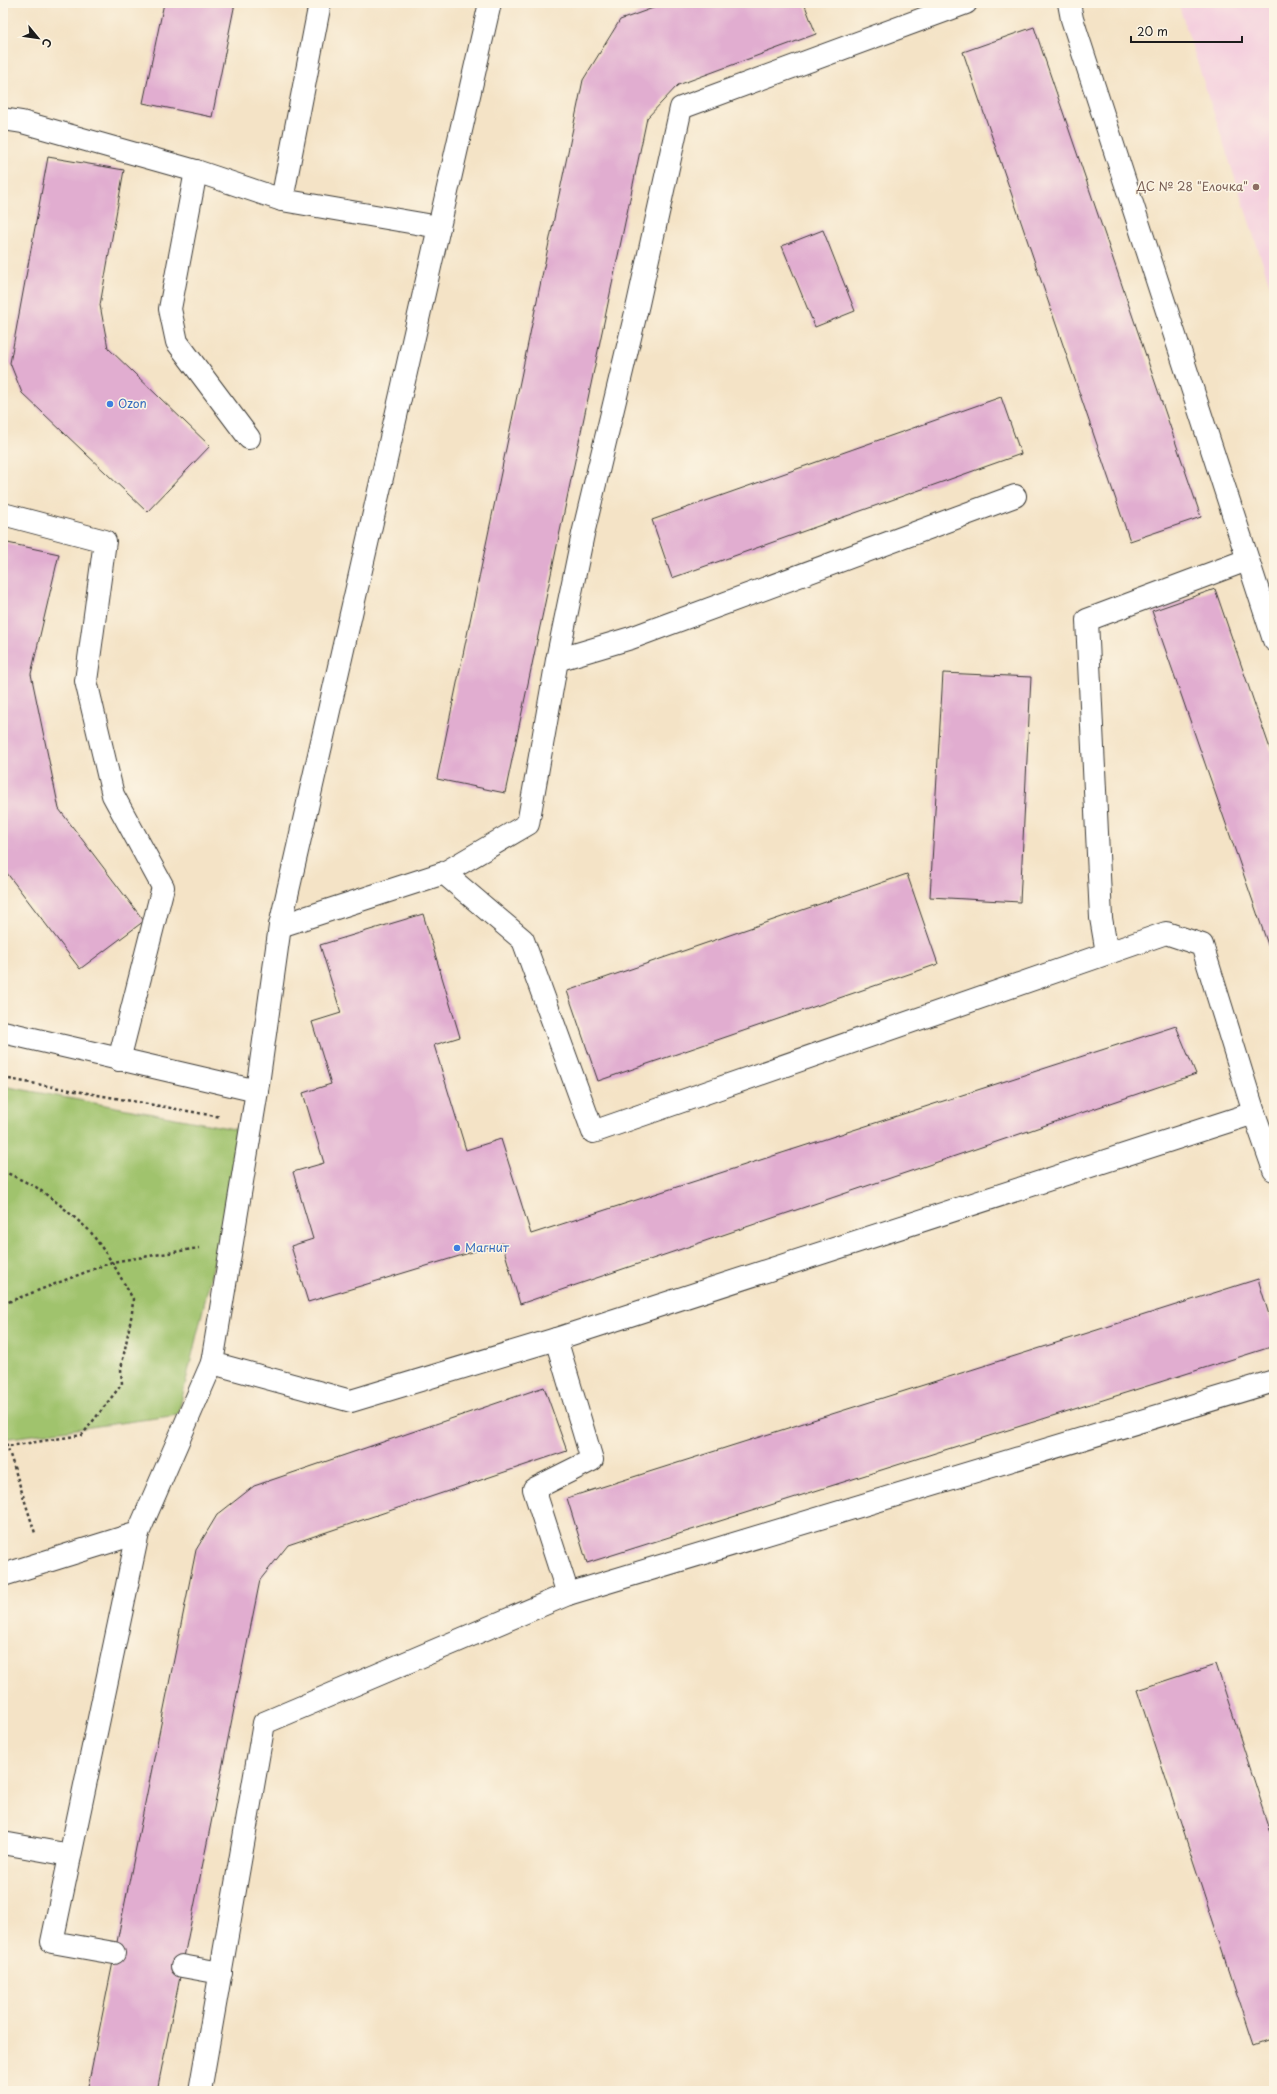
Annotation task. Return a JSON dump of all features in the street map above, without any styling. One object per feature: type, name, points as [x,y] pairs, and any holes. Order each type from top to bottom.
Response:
[{"type":"street","points":[[282,200],[320,3]]},
{"type":"street","points":[[114,1953],[52,1942],[138,1533],[212,1363],[257,1091],[280,926],[490,3]]},
{"type":"street","points":[[280,926],[444,873],[528,824],[556,660],[583,534],[638,304],[681,108],[966,3]]},
{"type":"street","points":[[1070,3],[1072,19],[1274,640]]},
{"type":"street","points":[[3,119],[22,122],[196,171],[282,200],[439,227]]},
{"type":"street","points":[[196,171],[170,309],[178,342],[249,438]]},
{"type":"street","points":[[556,660],[631,638],[1015,496]]},
{"type":"street","points":[[3,514],[104,541],[86,681],[113,795],[163,887],[119,1060]]},
{"type":"street","points":[[1107,953],[1101,918],[1087,620],[1247,560]]},
{"type":"street","points":[[444,873],[523,940],[593,1132],[1166,933],[1202,945],[1254,1113],[1274,1170]]},
{"type":"street","points":[[3,1032],[257,1091]]},
{"type":"street","points":[[212,1363],[351,1402],[556,1339],[1254,1113]]},
{"type":"street","points":[[556,1339],[592,1460],[534,1489],[568,1594]]},
{"type":"street","points":[[200,2091],[264,1723],[568,1594],[1274,1381]]},
{"type":"street","points":[[3,1575],[138,1533]]},
{"type":"street","points":[[3,1843],[70,1855]]},
{"type":"street","points":[[182,1966],[220,1973]]},
{"type":"path","points":[[3,1078],[252,1122]]},
{"type":"path","points":[[3,1171],[36,1187],[59,1204],[90,1231],[112,1262],[133,1299],[132,1313],[124,1350],[122,1384],[82,1435],[3,1447]]},
{"type":"path","points":[[3,1304],[112,1262],[231,1244]]},
{"type":"path","points":[[3,1420],[8,1446],[45,1562]]},
{"type":"shaded area","name":"ДС № 28 \"Елочка\"","points":[[1178,3],[1274,3],[1274,298],[1202,77]]},
{"type":"green space","points":[[3,1086],[245,1131],[178,1415],[3,1439]]},
{"type":"building","points":[[164,3],[235,3],[212,117],[143,103]]},
{"type":"building","points":[[667,3],[804,3],[816,34],[678,85],[647,118],[505,793],[437,779],[583,80],[620,20]]},
{"type":"building","points":[[1034,27],[1201,517],[1130,541],[963,52]]},
{"type":"building","points":[[48,157],[124,170],[100,305],[108,348],[210,446],[147,512],[22,393],[10,363]]},
{"type":"building","points":[[823,230],[855,311],[815,327],[782,246]]},
{"type":"building","points":[[1001,397],[1021,454],[672,578],[652,520]]},
{"type":"building","points":[[3,542],[59,554],[31,674],[59,809],[144,921],[80,969],[3,868]]},
{"type":"building","points":[[1215,589],[1274,760],[1274,962],[1152,611]]},
{"type":"building","points":[[943,673],[1031,677],[1020,902],[930,897]]},
{"type":"building","points":[[907,874],[938,964],[598,1081],[567,991]]},
{"type":"building","points":[[423,914],[460,1037],[434,1045],[466,1150],[501,1139],[531,1234],[1176,1026],[1196,1074],[520,1304],[502,1243],[308,1302],[291,1246],[313,1239],[293,1172],[324,1163],[303,1093],[331,1084],[312,1022],[341,1013],[320,945]]},
{"type":"building","points":[[1258,1279],[1274,1331],[1274,1346],[587,1563],[567,1498]]},
{"type":"building","points":[[544,1387],[567,1451],[288,1545],[260,1580],[157,2091],[87,2091],[196,1550],[217,1515],[254,1486]]},
{"type":"building","points":[[1216,1664],[1274,1841],[1274,2039],[1254,2046],[1137,1690]]},
{"type":"place","name":"ДС № 28 \"Елочка\"","points":[[1256,187]]},
{"type":"place","name":"Ozon","points":[[110,404]]},
{"type":"place","name":"Магнит","points":[[457,1248]]}]
